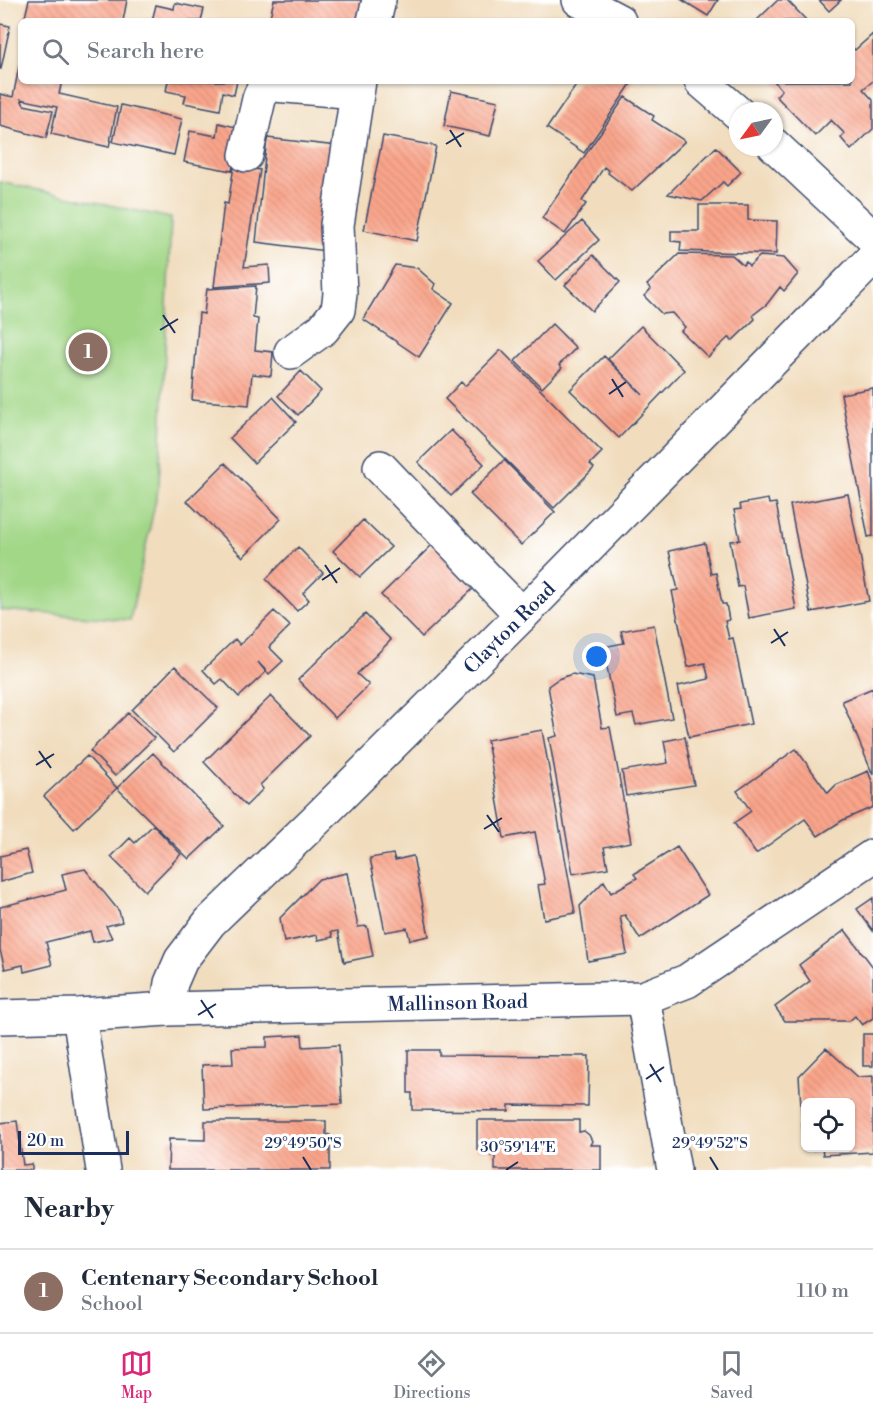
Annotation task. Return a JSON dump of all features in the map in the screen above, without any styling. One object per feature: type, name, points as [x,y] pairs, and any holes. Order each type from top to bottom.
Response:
[{"type":"street","points":[[375,18],[379,0]]},
{"type":"street","points":[[579,0],[613,18]]},
{"type":"street","points":[[705,84],[729,105]]},
{"type":"street","points":[[246,155],[261,91],[267,86],[358,87],[337,225],[340,294],[338,310],[323,329],[291,352]]},
{"type":"street","points":[[783,153],[873,238]]},
{"type":"street","name":"Clayton Road","points":[[166,1009],[171,983],[181,960],[210,922],[522,615],[873,258]]},
{"type":"street","points":[[380,467],[522,615]]},
{"type":"street","name":"Mallinson Road","points":[[0,1017],[79,1015],[166,1009],[643,998],[687,981],[873,856]]},
{"type":"street","points":[[643,998],[674,1170]]},
{"type":"street","points":[[79,1015],[103,1170]]},
{"type":"green space","points":[[0,182],[171,218],[159,485],[130,620],[0,610]]},
{"type":"building","points":[[29,0],[127,0],[124,18],[25,18]]},
{"type":"building","points":[[274,0],[366,0],[362,18],[270,18]]},
{"type":"building","points":[[682,0],[718,0],[708,16]]},
{"type":"building","points":[[778,0],[787,0],[804,18],[759,18]]},
{"type":"building","points":[[819,0],[841,0],[829,11]]},
{"type":"building","points":[[175,3],[204,9],[202,18],[153,18],[156,5],[174,9]]},
{"type":"building","points":[[0,24],[10,26],[1,69],[0,69]]},
{"type":"building","points":[[873,34],[873,81],[863,89],[873,100],[873,129],[851,150],[841,138],[845,134],[831,120],[815,136],[776,96],[782,90],[777,84],[855,84],[855,50]]},
{"type":"building","points":[[18,72],[18,84],[61,84],[59,94],[117,107],[109,147],[51,134],[57,107],[21,99],[24,105],[53,111],[46,138],[0,126],[0,94],[13,97]]},
{"type":"building","points":[[167,84],[236,84],[234,95],[223,92],[220,110],[184,103],[186,95],[166,91]]},
{"type":"building","points":[[577,84],[631,84],[584,153],[547,128]]},
{"type":"building","points":[[451,91],[498,101],[490,136],[444,126]]},
{"type":"building","points":[[625,97],[654,116],[652,120],[685,141],[632,191],[608,173],[609,171],[604,167],[582,201],[586,204],[565,234],[542,218]]},
{"type":"building","points":[[121,105],[182,119],[174,155],[113,142]]},
{"type":"building","points":[[219,123],[240,128],[232,171],[184,162],[190,131],[217,136]]},
{"type":"building","points":[[383,136],[436,146],[417,241],[364,230]]},
{"type":"building","points":[[267,138],[337,146],[326,251],[256,242]]},
{"type":"building","points":[[716,147],[741,172],[727,186],[723,182],[702,201],[668,194]]},
{"type":"building","points":[[234,166],[260,170],[244,267],[269,265],[270,283],[214,287],[224,203],[228,204]]},
{"type":"building","points":[[699,205],[748,205],[748,220],[777,221],[776,254],[680,251],[681,242],[671,241],[671,231],[699,231]]},
{"type":"building","points":[[582,221],[599,240],[556,280],[538,261]]},
{"type":"building","points":[[679,254],[732,255],[743,265],[746,262],[749,266],[760,256],[784,258],[798,274],[784,291],[780,287],[767,304],[753,315],[755,319],[732,341],[729,337],[708,357],[681,331],[685,327],[672,313],[662,314],[644,296],[651,289],[647,285]]},
{"type":"building","points":[[593,255],[620,282],[592,311],[565,285]]},
{"type":"building","points":[[395,265],[417,268],[435,284],[433,289],[453,303],[419,357],[363,319]]},
{"type":"building","points":[[256,286],[253,318],[258,319],[255,350],[273,352],[271,376],[252,374],[249,405],[192,400],[199,313],[204,314],[207,289]]},
{"type":"building","points":[[552,324],[576,348],[559,365],[562,368],[542,388],[515,361]]},
{"type":"building","points":[[641,326],[684,370],[619,438],[570,390],[604,356],[643,395],[608,359]]},
{"type":"building","points":[[501,350],[602,452],[590,464],[594,468],[554,508],[445,399],[461,382],[465,386]]},
{"type":"building","points":[[301,371],[321,391],[298,415],[278,396]]},
{"type":"building","points":[[873,388],[873,536],[868,537],[841,394]]},
{"type":"building","points":[[273,397],[296,422],[254,463],[230,438]]},
{"type":"building","points":[[451,430],[484,464],[451,496],[418,462]]},
{"type":"building","points":[[504,460],[555,512],[521,545],[470,494]]},
{"type":"building","points":[[225,463],[281,519],[243,557],[187,501]]},
{"type":"building","points":[[848,494],[869,601],[811,612],[790,505]]},
{"type":"building","points":[[768,499],[769,504],[776,503],[796,609],[749,618],[743,586],[738,587],[730,541],[740,540],[734,510],[741,509],[740,504]]},
{"type":"building","points":[[363,520],[391,547],[360,577],[333,551]]},
{"type":"building","points":[[434,543],[476,586],[422,637],[381,595]]},
{"type":"building","points":[[705,543],[711,574],[716,573],[722,604],[726,604],[729,620],[725,621],[729,639],[733,638],[751,724],[689,737],[678,686],[709,679],[705,663],[688,667],[672,591],[678,590],[669,551]]},
{"type":"building","points":[[298,547],[323,573],[303,593],[309,600],[297,611],[266,579]]},
{"type":"building","points":[[274,611],[290,626],[269,647],[283,661],[269,674],[258,662],[266,672],[239,697],[222,679],[216,684],[203,670],[235,639],[240,645]]},
{"type":"building","points":[[365,614],[391,640],[357,674],[369,685],[335,718],[298,680]]},
{"type":"building","points":[[654,625],[672,718],[636,725],[633,714],[617,717],[603,647],[624,643],[621,631]]},
{"type":"building","points":[[175,666],[218,708],[174,752],[132,710]]},
{"type":"building","points":[[572,674],[593,678],[602,728],[610,727],[631,842],[604,847],[608,868],[573,874],[549,738],[557,736],[548,686]]},
{"type":"building","points":[[873,688],[873,775],[842,701]]},
{"type":"building","points":[[271,696],[310,736],[260,785],[263,789],[246,806],[204,762]]},
{"type":"building","points":[[128,713],[154,738],[115,776],[90,751]]},
{"type":"building","points":[[542,730],[575,913],[544,919],[538,885],[545,884],[535,832],[504,838],[487,740]]},
{"type":"building","points":[[685,737],[694,785],[626,796],[622,771],[668,763],[664,741]]},
{"type":"building","points":[[796,749],[828,793],[836,785],[868,771],[873,784],[873,807],[843,820],[818,836],[805,819],[756,854],[734,823],[751,811],[737,791]]},
{"type":"building","points":[[153,753],[224,826],[189,859],[117,788]]},
{"type":"building","points":[[87,756],[117,788],[74,829],[44,796]]},
{"type":"building","points":[[153,825],[181,854],[145,891],[111,857],[130,838],[135,843]]},
{"type":"building","points":[[677,847],[708,895],[640,939],[625,915],[620,916],[627,954],[588,961],[580,906],[604,881],[611,893],[637,878],[634,874]]},
{"type":"building","points":[[26,850],[32,873],[0,882],[0,856]]},
{"type":"building","points":[[393,854],[395,860],[413,856],[429,936],[410,940],[407,928],[385,932],[370,858]]},
{"type":"building","points":[[85,869],[119,911],[122,922],[106,926],[112,938],[93,942],[90,931],[46,942],[52,965],[24,972],[23,965],[5,969],[0,950],[0,907],[66,890],[62,874]]},
{"type":"building","points":[[347,873],[358,927],[367,926],[373,956],[344,962],[338,931],[331,932],[333,937],[318,940],[317,935],[284,942],[280,918],[319,879]]},
{"type":"building","points":[[873,898],[873,931],[857,909]]},
{"type":"building","points":[[845,930],[873,967],[873,1018],[862,1025],[855,1016],[849,1021],[785,1021],[775,1007],[810,981],[799,965]]},
{"type":"building","points":[[863,1034],[873,1034],[873,1066],[863,1066]]},
{"type":"building","points":[[302,1035],[303,1047],[339,1045],[342,1104],[204,1109],[202,1065],[233,1064],[232,1048],[267,1047],[267,1037]]},
{"type":"building","points":[[826,1048],[858,1077],[873,1076],[873,1152],[823,1155],[823,1152],[855,1152],[855,1098],[801,1098],[801,1106],[799,1076]]},
{"type":"building","points":[[408,1050],[439,1050],[439,1055],[589,1056],[588,1106],[509,1105],[509,1111],[412,1110],[412,1093],[408,1093]]},
{"type":"building","points":[[477,1120],[579,1120],[579,1132],[584,1131],[589,1135],[592,1141],[590,1145],[601,1145],[601,1170],[495,1170],[495,1156],[491,1156],[491,1150],[477,1150]]},
{"type":"building","points":[[17,1121],[23,1165],[32,1164],[32,1170],[0,1170],[0,1123]]},
{"type":"building","points":[[205,1121],[326,1121],[326,1134],[330,1135],[330,1170],[168,1170],[169,1139],[205,1140]]},
{"type":"place","name":"Centenary Secondary School","points":[[88,352]]}]
